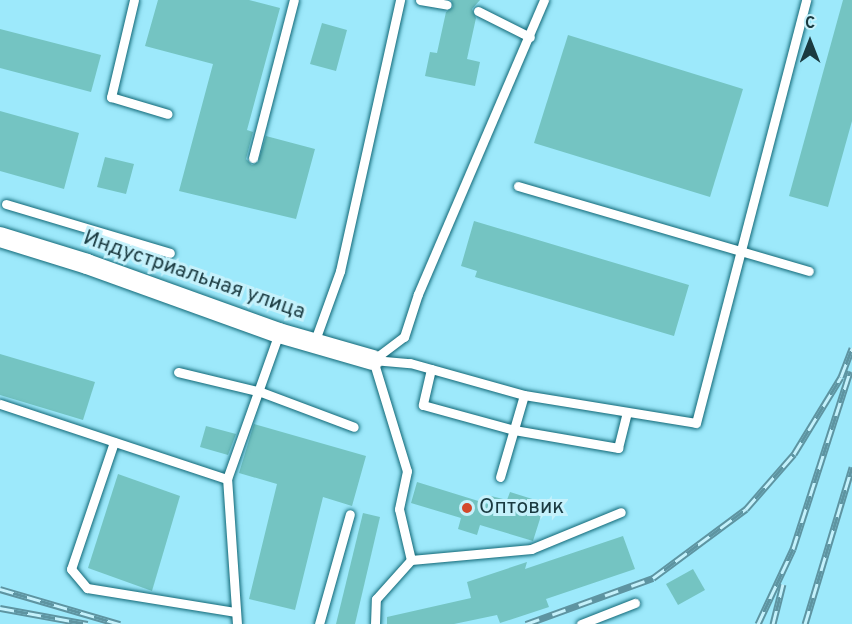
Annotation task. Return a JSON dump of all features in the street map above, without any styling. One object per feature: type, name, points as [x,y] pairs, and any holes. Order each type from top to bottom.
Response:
[{"type":"street","name":"Индустриальная улица","points":[[0,237],[87,264],[279,333],[373,360]]},
{"type":"lane","points":[[134,0],[111,98],[168,114]]},
{"type":"lane","points":[[253,158],[294,0]]},
{"type":"lane","points":[[314,343],[340,271],[400,0]]},
{"type":"lane","points":[[420,0],[447,5]]},
{"type":"lane","points":[[373,360],[404,337],[418,294],[544,0]]},
{"type":"lane","points":[[373,360],[410,363],[524,395],[696,423],[806,0]]},
{"type":"lane","points":[[478,11],[530,37]]},
{"type":"lane","points":[[518,186],[809,271]]},
{"type":"lane","points":[[6,204],[170,253]]},
{"type":"lane","points":[[237,624],[227,479],[261,392],[279,333]]},
{"type":"lane","points":[[373,360],[407,471],[399,509],[411,560]]},
{"type":"lane","points":[[431,369],[423,405],[514,430],[618,448],[627,413]]},
{"type":"lane","points":[[178,372],[261,392],[354,427]]},
{"type":"lane","points":[[500,477],[524,395]]},
{"type":"lane","points":[[0,404],[227,479]]},
{"type":"lane","points":[[114,442],[71,569],[87,588],[236,612]]},
{"type":"lane","points":[[375,624],[376,599],[411,560],[531,549],[621,512]]},
{"type":"lane","points":[[320,624],[350,514]]},
{"type":"lane","points":[[581,624],[635,603]]},
{"type":"building","points":[[158,0],[249,0],[280,8],[247,130],[253,132],[246,159],[252,165],[258,162],[266,136],[315,149],[296,219],[179,191],[213,64],[145,46]]},
{"type":"building","points":[[451,0],[480,0],[472,9],[476,18],[467,59],[480,62],[475,86],[425,76],[430,52],[437,53],[446,12],[453,7]]},
{"type":"building","points":[[843,0],[852,0],[852,121],[828,207],[789,196]]},
{"type":"building","points":[[322,23],[347,30],[336,71],[310,64]]},
{"type":"building","points":[[0,29],[101,55],[91,92],[0,68]]},
{"type":"building","points":[[568,35],[743,89],[710,197],[534,143]]},
{"type":"building","points":[[0,111],[79,133],[64,189],[0,171]]},
{"type":"building","points":[[105,157],[134,164],[126,194],[97,187]]},
{"type":"building","points":[[474,221],[689,285],[674,336],[475,277],[477,271],[461,266]]},
{"type":"building","points":[[0,354],[95,382],[83,420],[0,395]]},
{"type":"building","points":[[254,424],[366,456],[352,506],[323,497],[295,610],[249,599],[277,484],[239,473]]},
{"type":"building","points":[[206,426],[236,434],[228,455],[200,447]]},
{"type":"building","points":[[118,474],[180,496],[152,591],[88,568]]},
{"type":"building","name":"Оптовик","points":[[417,482],[488,504],[491,496],[507,500],[510,492],[545,503],[533,541],[480,525],[477,535],[458,529],[461,518],[411,503]]},
{"type":"building","points":[[363,513],[380,517],[355,624],[336,624]]},
{"type":"building","points":[[623,536],[635,569],[546,599],[549,607],[500,623],[497,615],[454,624],[387,624],[387,617],[471,598],[467,582],[527,562],[525,569]]},
{"type":"building","points":[[693,569],[705,590],[678,605],[666,584]]},
{"type":"railway","points":[[526,624],[653,578],[746,509],[794,454],[841,377],[852,348]]},
{"type":"railway","points":[[758,624],[793,549],[850,371]]},
{"type":"railway","points":[[805,624],[852,467]]},
{"type":"railway","points":[[773,624],[783,584]]},
{"type":"railway","points":[[0,589],[120,624]]},
{"type":"railway","points":[[0,608],[88,624]]},
{"type":"place","name":"Оптовик","points":[[467,508]]}]
